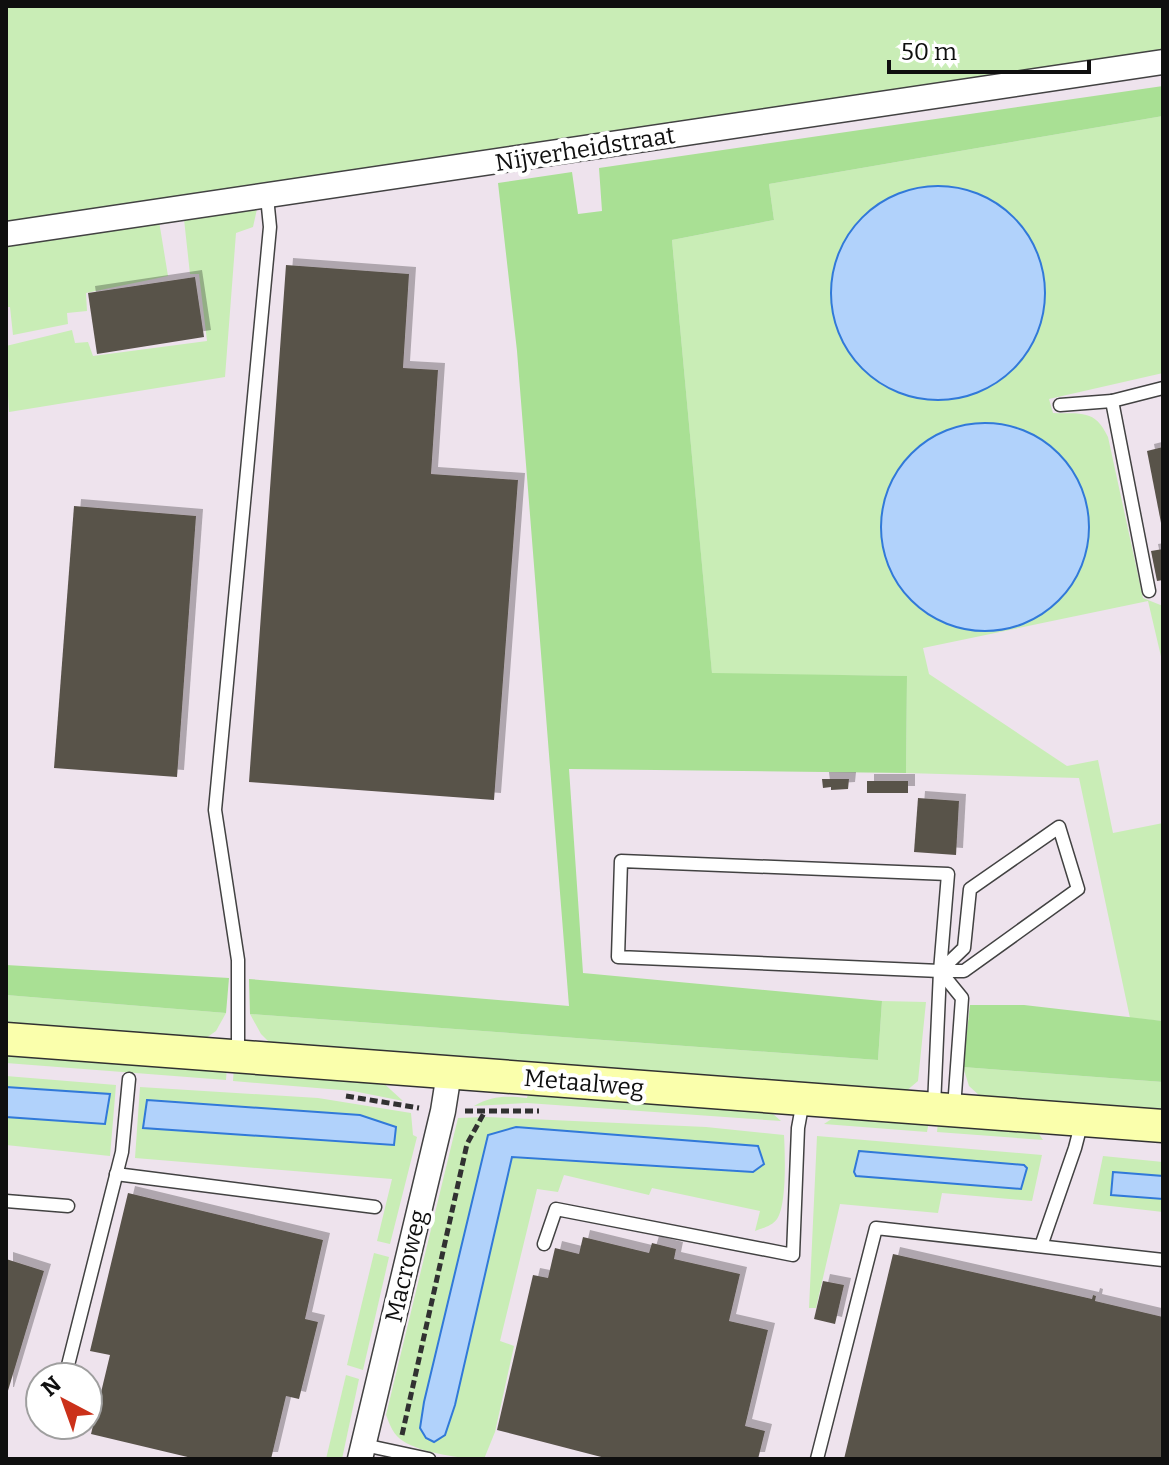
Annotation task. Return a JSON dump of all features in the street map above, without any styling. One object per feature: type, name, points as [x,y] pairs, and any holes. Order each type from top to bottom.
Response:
[{"type":"street","name":"Nijverheidstraat","points":[[6,234],[1163,62]]},
{"type":"street","name":"Metaalweg","points":[[6,1039],[1163,1126]]},
{"type":"street","name":"Macroweg","points":[[362,1452],[443,1111],[449,1073]]},
{"type":"lane","points":[[238,1058],[238,960],[215,810],[270,227],[267,197]]},
{"type":"lane","points":[[1060,405],[1112,401],[1163,388]]},
{"type":"lane","points":[[1112,401],[1149,591]]},
{"type":"lane","points":[[940,971],[964,948],[970,889],[1059,827],[1078,889],[964,971],[940,971],[618,957],[621,861],[948,874],[940,971],[944,1111]]},
{"type":"lane","points":[[940,971],[962,998],[944,1111]]},
{"type":"lane","points":[[69,1361],[122,1152],[129,1079]]},
{"type":"lane","points":[[544,1244],[556,1209],[793,1255],[798,1128],[803,1100]]},
{"type":"lane","points":[[1041,1246],[1082,1121]]},
{"type":"lane","points":[[116,1174],[375,1207]]},
{"type":"lane","points":[[6,1201],[68,1206]]},
{"type":"lane","points":[[817,1459],[876,1228],[1163,1260]]},
{"type":"lane","points":[[362,1452],[398,1452],[429,1459]]},
{"type":"path","points":[[398,1452],[467,1144],[484,1112]]},
{"type":"shaded area","points":[[1163,63],[1163,1459],[6,1459],[6,234]]},
{"type":"green space","points":[[6,6],[1163,6],[1163,51],[6,227]]},
{"type":"green space","points":[[1163,86],[1163,116],[769,184],[774,220],[672,240],[712,673],[907,676],[906,773],[569,769],[583,973],[882,1001],[878,1060],[250,1014],[249,979],[569,1006],[517,351],[498,183],[572,172],[578,214],[602,211],[599,168]]},
{"type":"green space","points":[[1163,116],[1163,373],[1049,399],[1053,413],[1092,417],[1108,437],[1143,598],[1163,606],[1163,665],[1148,601],[923,648],[929,674],[1067,766],[1098,760],[1113,833],[1163,823],[1163,1021],[1130,1018],[1079,778],[906,773],[907,676],[712,674],[672,240],[774,220],[769,184]]},
{"type":"green space","points":[[257,209],[253,227],[236,233],[225,377],[9,412],[6,346],[72,330],[75,343],[88,342],[93,356],[207,341],[199,274],[190,274],[184,219]]},
{"type":"green space","points":[[159,221],[168,276],[86,293],[87,311],[67,313],[68,324],[13,335],[10,307],[6,307],[6,244]]},
{"type":"green space","points":[[6,965],[229,978],[226,1013],[6,995]]},
{"type":"green space","points":[[6,995],[226,1013],[216,1031],[199,1043],[6,1025]]},
{"type":"green space","points":[[882,1001],[926,1002],[918,1081],[905,1092],[277,1050],[261,1034],[250,1014],[878,1060]]},
{"type":"green space","points":[[970,1005],[1024,1005],[1163,1021],[1163,1082],[963,1067]]},
{"type":"green space","points":[[6,1050],[227,1067],[226,1080],[6,1063]]},
{"type":"green space","points":[[234,1067],[379,1079],[403,1101],[353,1091],[233,1081]]},
{"type":"green space","points":[[963,1067],[1163,1082],[1163,1113],[981,1097],[969,1086]]},
{"type":"green space","points":[[6,1076],[116,1085],[110,1156],[6,1145],[6,1117],[105,1124],[110,1095],[6,1087]]},
{"type":"green space","points":[[140,1087],[318,1098],[411,1113],[413,1135],[417,1137],[390,1244],[377,1241],[392,1179],[135,1158]]},
{"type":"green space","points":[[529,1090],[749,1106],[773,1114],[781,1121],[527,1103],[474,1106],[500,1097],[527,1098]]},
{"type":"green space","points":[[836,1116],[929,1121],[927,1132],[824,1124]]},
{"type":"green space","points":[[458,1118],[706,1127],[784,1135],[785,1178],[780,1212],[773,1223],[755,1231],[760,1211],[652,1188],[649,1195],[564,1175],[558,1192],[537,1189],[500,1341],[514,1346],[495,1432],[484,1459],[442,1454],[411,1445],[392,1430],[386,1415]],"holes":[[[512,1157],[764,1164],[753,1172]]]},
{"type":"green space","points":[[938,1122],[1035,1128],[1043,1140],[937,1132]]},
{"type":"green space","points":[[817,1136],[1042,1155],[1032,1201],[942,1193],[938,1213],[840,1204],[816,1308],[809,1308]],"holes":[[[859,1151],[1024,1165],[1027,1168],[854,1172]]]},
{"type":"green space","points":[[1103,1156],[1163,1162],[1163,1176],[1113,1172],[1112,1194],[1163,1199],[1163,1212],[1093,1204]]},
{"type":"green space","points":[[374,1253],[389,1257],[363,1370],[347,1365]]},
{"type":"green space","points":[[346,1375],[359,1379],[342,1459],[326,1459]]},
{"type":"water","points":[[938,186],[979,194],[1014,217],[1037,252],[1045,293],[1037,334],[1014,369],[979,392],[938,400],[897,392],[862,369],[839,334],[831,293],[839,252],[862,217],[897,194]]},
{"type":"water","points":[[985,423],[1025,431],[1059,453],[1081,487],[1089,527],[1081,567],[1059,601],[1025,623],[985,631],[945,623],[911,601],[889,567],[881,527],[889,487],[911,453],[945,431]]},
{"type":"water","points":[[6,1087],[110,1094],[105,1124],[6,1117]]},
{"type":"water","points":[[147,1100],[360,1115],[396,1127],[394,1145],[143,1128]]},
{"type":"water","points":[[516,1127],[758,1146],[764,1164],[753,1172],[512,1157],[455,1405],[445,1435],[434,1442],[426,1438],[420,1428],[424,1402],[488,1135]]},
{"type":"water","points":[[859,1151],[1024,1165],[1027,1168],[1021,1189],[856,1176],[854,1172]]},
{"type":"water","points":[[1113,1172],[1163,1176],[1163,1199],[1111,1195]]},
{"type":"building","points":[[286,265],[409,274],[403,368],[438,370],[431,474],[518,480],[494,800],[249,782]]},
{"type":"building","points":[[195,277],[204,337],[97,354],[88,293]]},
{"type":"building","points":[[1163,447],[1163,528],[1162,528],[1147,451]]},
{"type":"building","points":[[74,506],[196,516],[177,777],[54,768]]},
{"type":"building","points":[[1163,549],[1163,580],[1157,581],[1151,551]]},
{"type":"building","points":[[822,779],[849,779],[848,789],[823,788]]},
{"type":"building","points":[[867,781],[908,781],[908,793],[867,793]]},
{"type":"building","points":[[918,798],[959,801],[956,855],[914,852]]},
{"type":"building","points":[[128,1193],[323,1240],[305,1319],[318,1322],[299,1399],[286,1396],[271,1459],[196,1459],[104,1437],[104,1380],[110,1355],[90,1351]]},
{"type":"building","points":[[583,1237],[649,1253],[652,1243],[676,1249],[674,1259],[740,1274],[729,1321],[768,1330],[745,1426],[765,1431],[758,1459],[609,1459],[497,1430],[533,1275],[548,1278],[555,1248],[579,1254]]},
{"type":"building","points":[[893,1254],[1092,1299],[1093,1295],[1096,1296],[1095,1301],[1163,1317],[1163,1459],[844,1459]]},
{"type":"building","points":[[6,1259],[44,1271],[7,1394],[6,1394]]},
{"type":"building","points":[[823,1281],[844,1285],[835,1324],[814,1319]]}]
